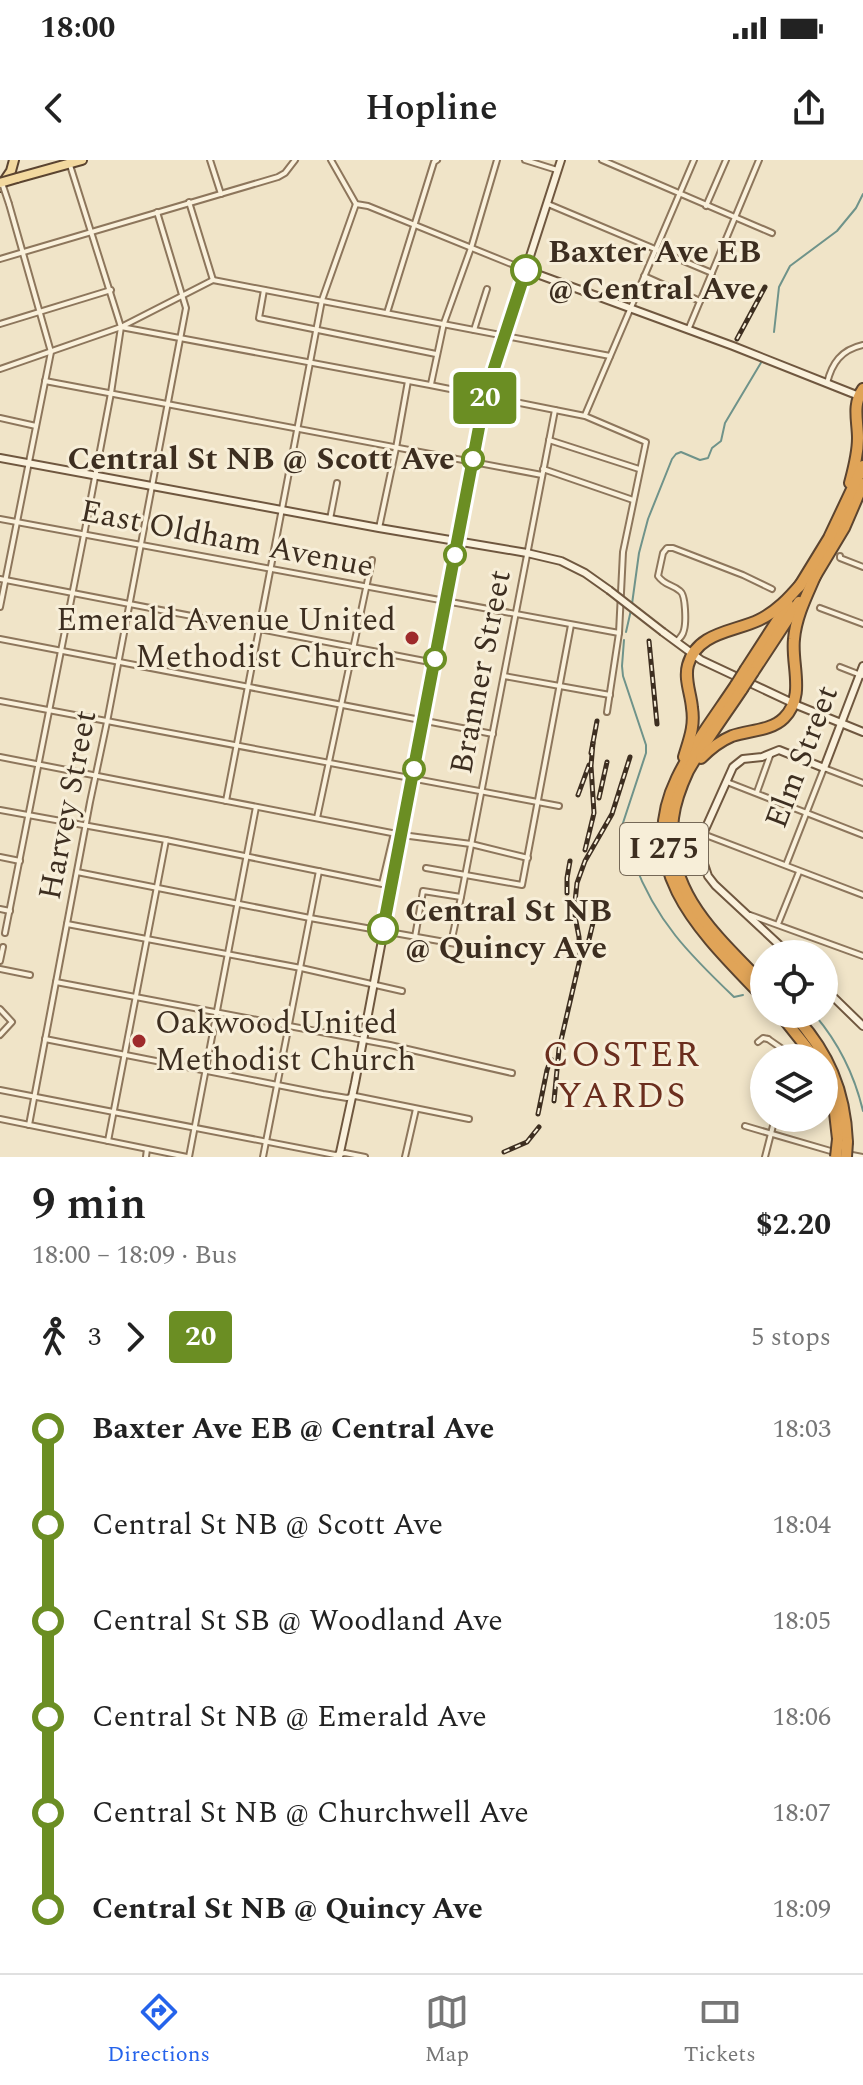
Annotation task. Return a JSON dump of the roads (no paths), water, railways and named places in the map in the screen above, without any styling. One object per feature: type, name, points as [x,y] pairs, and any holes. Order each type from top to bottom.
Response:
[{"type":"highway","points":[[844,508],[856,460],[856,410],[861,394]]},
{"type":"highway","name":"I 275","points":[[750,671],[829,538],[863,466]]},
{"type":"highway","name":"I 275","points":[[750,983],[704,934],[672,883],[664,853],[669,797],[677,778],[816,574],[844,528],[863,484]]},
{"type":"highway","points":[[844,528],[863,500]]},
{"type":"highway","points":[[688,772],[716,744],[777,723],[794,704],[797,689],[794,640],[801,609],[816,574]]},
{"type":"highway","points":[[677,778],[693,724],[687,674],[692,655],[716,634],[769,615],[801,584]]},
{"type":"highway","name":"I 275","points":[[739,687],[688,772],[674,812],[672,833],[675,864],[682,886],[706,923],[750,970]]},
{"type":"highway","points":[[791,1028],[804,1044]]},
{"type":"highway","points":[[804,1028],[816,1043],[843,1100],[842,1140],[836,1157]]},
{"type":"highway","points":[[838,1122],[846,1157]]},
{"type":"main road","points":[[1,184],[11,171],[14,160]]},
{"type":"main road","points":[[1,184],[82,160]]},
{"type":"main road","points":[[339,1156],[383,931],[398,834],[412,780],[485,396],[561,160]]},
{"type":"main road","points":[[526,270],[861,394]]},
{"type":"main road","points":[[0,458],[561,561],[609,590],[692,655],[794,704],[863,732]]},
{"type":"main road","name":"Elm Street","points":[[824,768],[863,666]]},
{"type":"main road","points":[[775,940],[708,876],[701,855],[703,834],[733,767],[743,759],[762,757],[775,751],[824,768]]},
{"type":"main road","points":[[838,1002],[863,1026]]},
{"type":"street","points":[[210,160],[221,194]]},
{"type":"street","points":[[0,259],[278,177],[295,160]]},
{"type":"street","points":[[226,801],[322,300],[356,204],[331,160]]},
{"type":"street","points":[[430,385],[444,323],[471,248],[497,160]]},
{"type":"street","points":[[525,160],[557,170]]},
{"type":"street","points":[[602,160],[772,233]]},
{"type":"street","points":[[585,416],[694,160]]},
{"type":"street","points":[[706,206],[726,160]]},
{"type":"street","points":[[688,330],[759,160]]},
{"type":"street","points":[[387,313],[434,161]]},
{"type":"street","points":[[5,933],[84,535],[121,327],[69,162]]},
{"type":"street","points":[[0,607],[51,352],[24,252],[1,184]]},
{"type":"street","points":[[189,202],[213,280]]},
{"type":"street","points":[[356,204],[368,206],[526,270]]},
{"type":"street","points":[[548,204],[712,273]]},
{"type":"street","name":"Harvey Street","points":[[29,1125],[186,308],[157,212]]},
{"type":"street","points":[[644,276],[700,301]]},
{"type":"street","points":[[0,369],[121,327],[213,280],[610,356]]},
{"type":"street","points":[[474,330],[487,289]]},
{"type":"street","points":[[0,324],[111,290]]},
{"type":"street","points":[[264,290],[259,318],[436,354]]},
{"type":"street","points":[[121,327],[585,416],[646,442],[623,552],[619,633],[607,712]]},
{"type":"street","points":[[827,383],[830,371],[841,355],[863,345]]},
{"type":"street","points":[[45,381],[396,448],[542,472],[633,500]]},
{"type":"street","points":[[379,528],[408,381]]},
{"type":"street","name":"Branner Street","points":[[451,943],[555,410]]},
{"type":"street","points":[[0,418],[36,426]]},
{"type":"street","points":[[549,440],[639,469]]},
{"type":"street","points":[[330,519],[337,483]]},
{"type":"street","name":"East Oldham Avenue","points":[[0,519],[619,633]]},
{"type":"street","points":[[675,643],[684,634],[684,596],[658,576],[667,548],[743,575],[772,589]]},
{"type":"street","points":[[840,556],[863,567]]},
{"type":"street","points":[[317,818],[372,560]]},
{"type":"street","points":[[3,580],[435,663]]},
{"type":"street","points":[[820,608],[863,624]]},
{"type":"street","points":[[426,868],[522,885],[571,625]]},
{"type":"street","points":[[0,639],[493,734]]},
{"type":"street","points":[[840,667],[861,675]]},
{"type":"street","points":[[504,676],[610,695]]},
{"type":"street","points":[[0,701],[559,806]]},
{"type":"street","points":[[757,792],[775,751]]},
{"type":"street","points":[[0,757],[398,834],[471,844],[528,858]]},
{"type":"street","points":[[824,768],[863,783]]},
{"type":"street","name":"Elm Street","points":[[786,866],[824,768]]},
{"type":"street","points":[[727,782],[863,835]]},
{"type":"street","points":[[0,1119],[188,1157],[256,807]]},
{"type":"street","points":[[0,810],[382,884],[398,834]]},
{"type":"street","points":[[703,834],[863,895]]},
{"type":"street","points":[[108,1141],[166,840]]},
{"type":"street","points":[[0,857],[20,861]]},
{"type":"street","points":[[263,1157],[319,871]]},
{"type":"street","points":[[77,872],[473,947]]},
{"type":"street","points":[[778,924],[799,872]]},
{"type":"street","points":[[415,937],[423,891],[461,897]]},
{"type":"street","points":[[0,909],[10,911]]},
{"type":"street","points":[[748,914],[863,956]]},
{"type":"street","points":[[67,924],[301,968],[402,991]]},
{"type":"street","points":[[0,961],[3,947]]},
{"type":"street","points":[[0,969],[30,975]]},
{"type":"street","points":[[55,982],[449,1058],[512,1073]]},
{"type":"street","points":[[0,1009],[12,1022],[0,1035]]},
{"type":"street","points":[[852,1016],[863,1019]]},
{"type":"street","points":[[45,1039],[469,1119]]},
{"type":"street","points":[[768,1039],[775,1044]]},
{"type":"street","points":[[0,1090],[266,1142],[311,1154],[339,1156],[345,1153],[365,1157]]},
{"type":"street","points":[[405,1157],[416,1109]]},
{"type":"street","points":[[745,1126],[750,1127]]},
{"type":"street","points":[[765,1157],[771,1132],[802,1144],[862,1157]]},
{"type":"street","points":[[146,1157],[147,1149]]},
{"type":"waterway","points":[[774,332],[779,287],[790,266],[837,231],[863,194]]},
{"type":"waterway","points":[[632,604],[639,553],[648,519],[672,459],[681,452],[700,460],[708,458],[712,448],[721,441],[725,423],[762,361]]},
{"type":"waterway","points":[[626,632],[631,610]]},
{"type":"waterway","points":[[622,843],[620,832],[646,753],[623,676],[624,640]]},
{"type":"waterway","points":[[634,862],[653,902],[675,936],[734,997],[743,995]]},
{"type":"waterway","points":[[825,1028],[844,1059],[863,1111]]},
{"type":"railway","points":[[737,339],[765,287]]},
{"type":"railway","points":[[649,641],[657,724]]},
{"type":"railway","points":[[591,753],[597,721]]},
{"type":"railway","points":[[585,850],[594,813],[593,743]]},
{"type":"railway","points":[[554,1101],[559,1049],[580,959],[574,911],[577,883],[585,861],[612,814],[630,757]]},
{"type":"railway","points":[[599,798],[607,762]]},
{"type":"railway","points":[[578,795],[589,765]]},
{"type":"railway","points":[[567,893],[570,861]]},
{"type":"railway","points":[[585,956],[593,923]]},
{"type":"railway","points":[[538,1114],[551,1059]]},
{"type":"railway","points":[[504,1152],[527,1142],[539,1127]]},
{"type":"place","name":"Baxter Ave EB @ Central Ave","points":[[526,270]]},
{"type":"place","name":"Central St NB @ Scott Ave","points":[[473,459]]},
{"type":"place","name":"Emerald Avenue United Methodist Church","points":[[412,638]]},
{"type":"place","name":"Central St NB @ Quincy Ave","points":[[383,929]]},
{"type":"place","name":"Oakwood United Methodist Church","points":[[139,1041]]},
{"type":"district","name":"COSTER YARDS","points":[[622,1076]]}]
